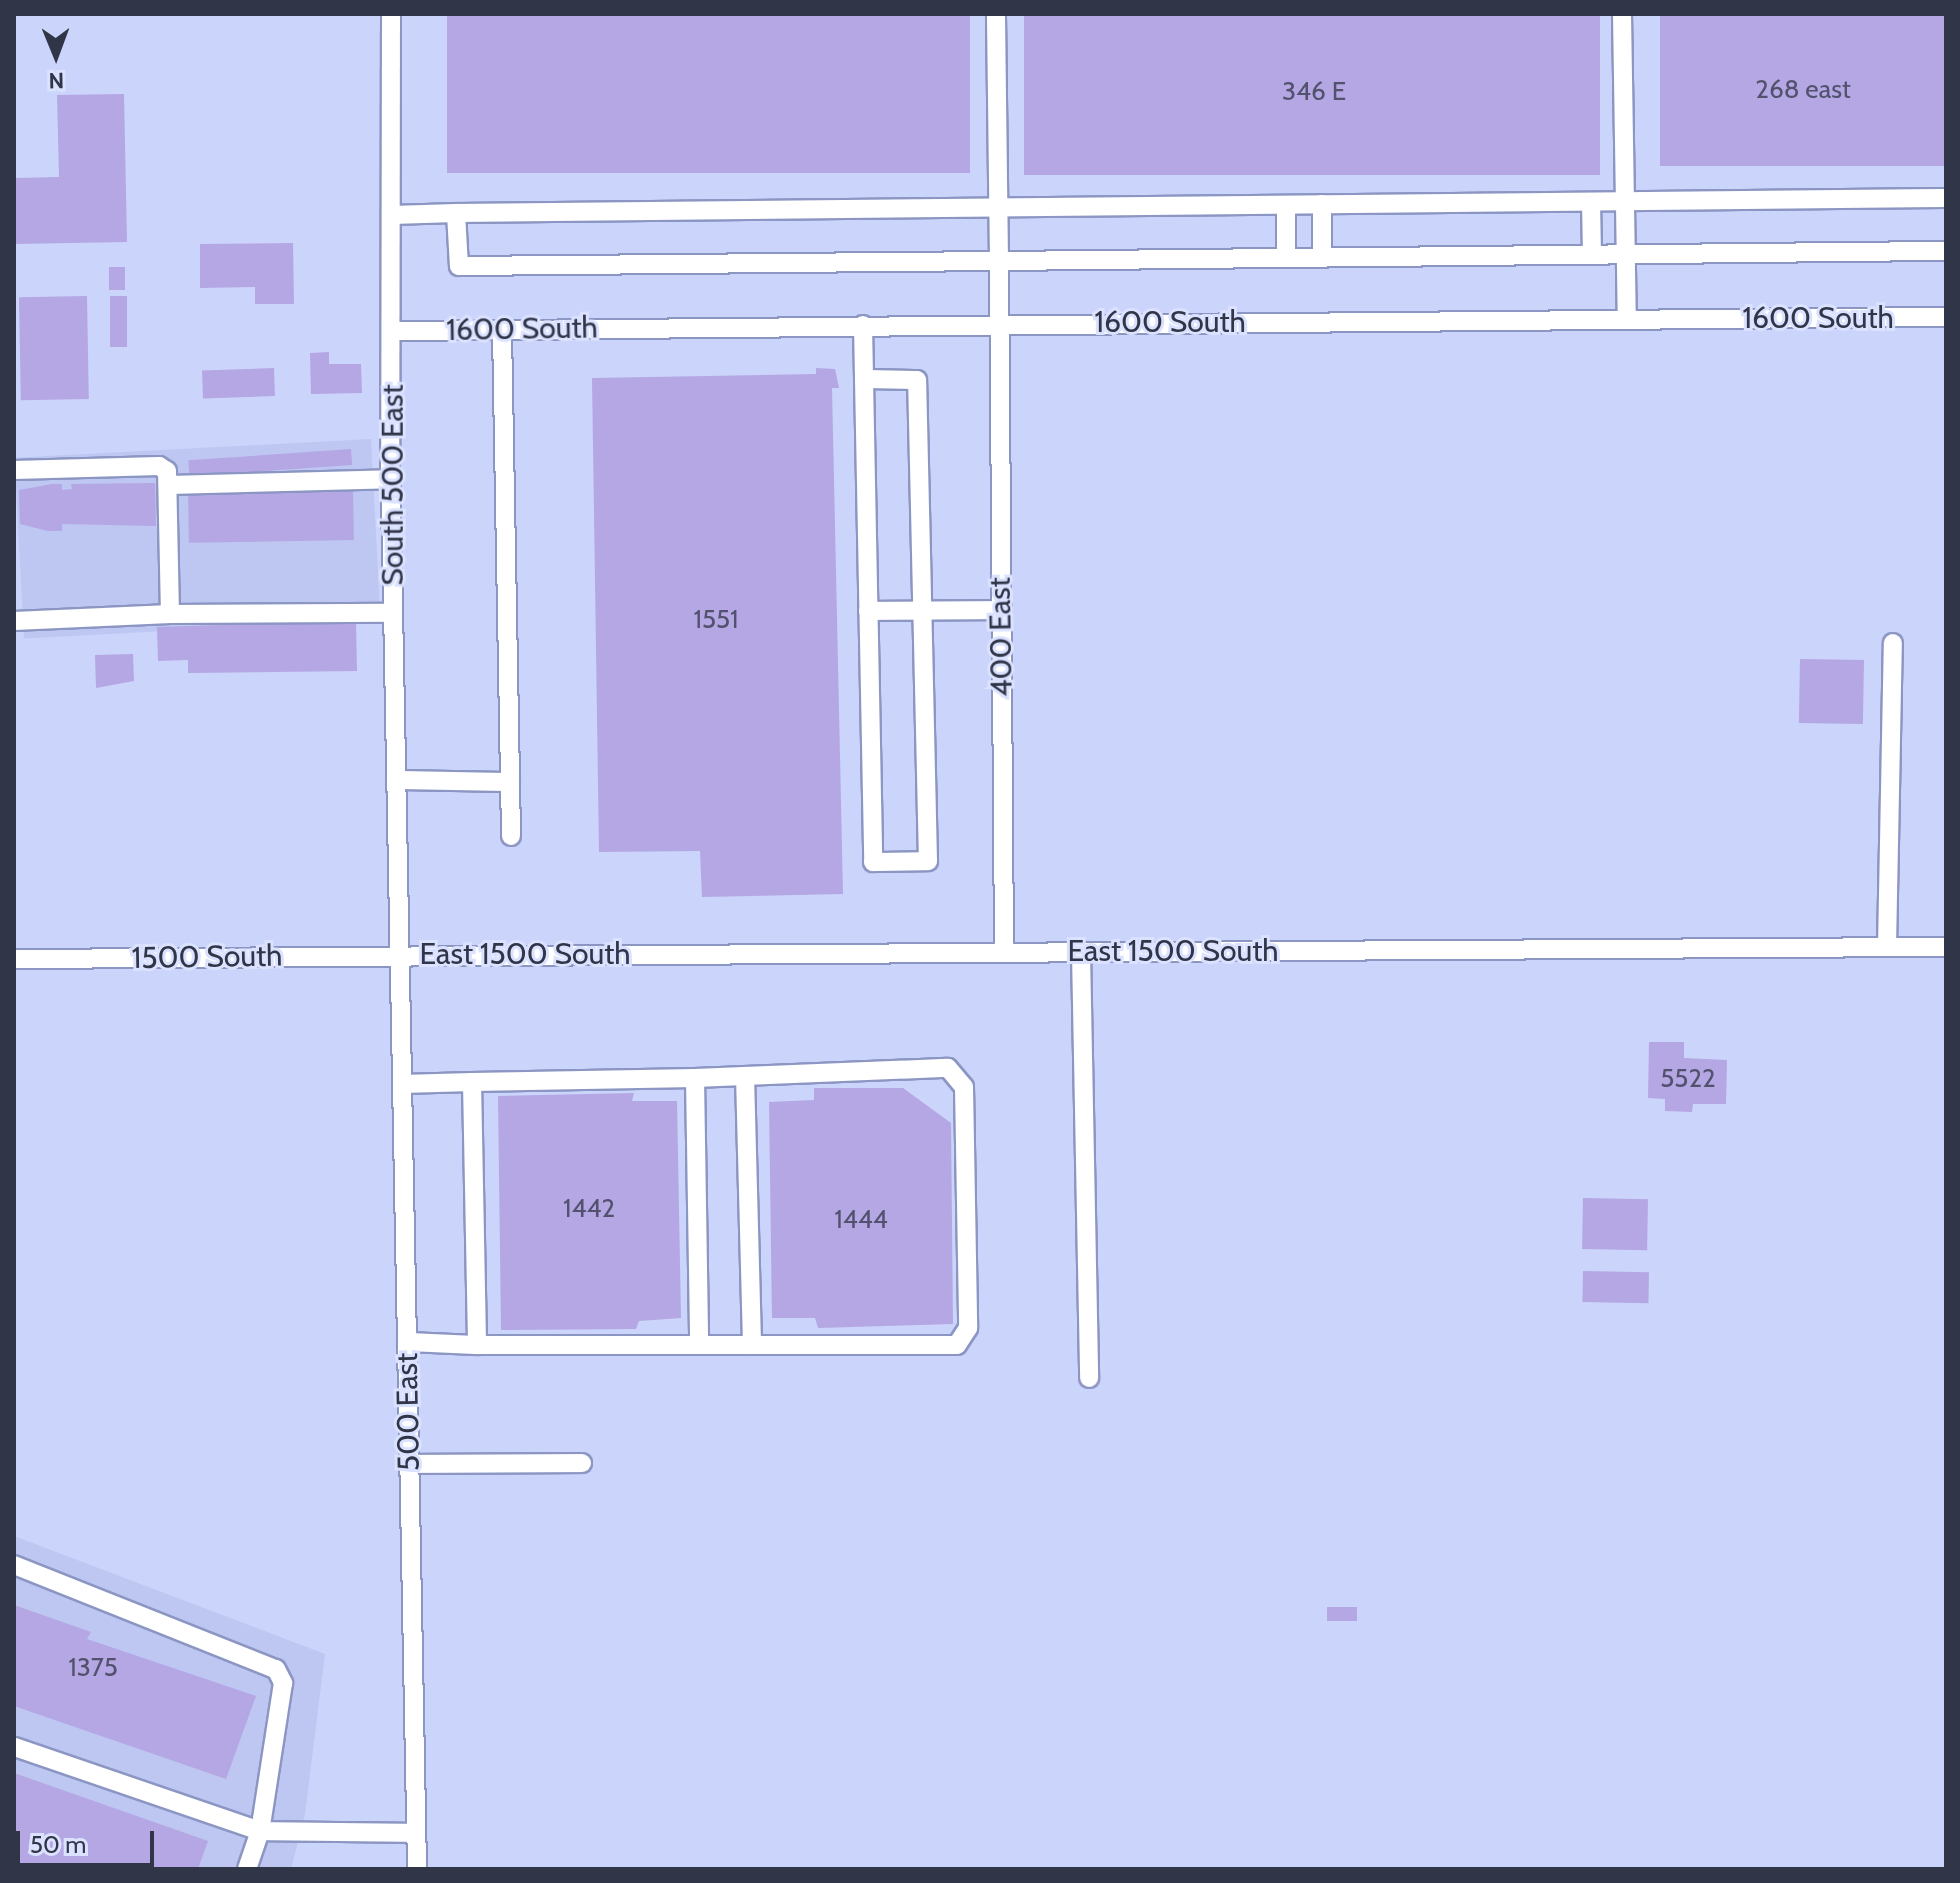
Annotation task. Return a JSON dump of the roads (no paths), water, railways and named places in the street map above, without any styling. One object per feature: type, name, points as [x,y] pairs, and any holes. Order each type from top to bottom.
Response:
[{"type":"street","name":"South 500 East","points":[[391,14],[394,331],[391,479],[399,955]]},
{"type":"street","name":"400 East","points":[[996,14],[1004,952]]},
{"type":"street","points":[[1622,14],[1627,319]]},
{"type":"street","points":[[392,215],[1946,198]]},
{"type":"street","points":[[1591,202],[1592,255]]},
{"type":"street","points":[[1322,204],[1322,258]]},
{"type":"street","points":[[1286,205],[1286,258]]},
{"type":"street","points":[[456,213],[459,266],[1946,251]]},
{"type":"street","name":"1600 South","points":[[394,331],[997,323],[1946,317]]},
{"type":"street","points":[[863,325],[868,611],[873,862],[928,861],[917,380],[864,379]]},
{"type":"street","points":[[502,330],[511,836]]},
{"type":"street","points":[[14,470],[159,466],[167,471],[170,614]]},
{"type":"street","points":[[168,485],[391,479]]},
{"type":"street","points":[[868,611],[1001,610]]},
{"type":"street","points":[[14,621],[170,614],[393,613]]},
{"type":"street","points":[[1887,947],[1893,643]]},
{"type":"street","points":[[396,780],[510,782]]},
{"type":"street","name":"East 1500 South","points":[[399,955],[1946,947]]},
{"type":"street","points":[[1081,952],[1089,1378]]},
{"type":"street","name":"1500 South","points":[[14,959],[399,955]]},
{"type":"street","name":"500 East","points":[[399,955],[417,1869]]},
{"type":"street","points":[[402,1084],[695,1078],[948,1068],[964,1087],[968,1328],[957,1345],[477,1345],[407,1342]]},
{"type":"street","points":[[745,1076],[752,1345]]},
{"type":"street","points":[[695,1078],[699,1345]]},
{"type":"street","points":[[472,1082],[477,1345]]},
{"type":"street","points":[[409,1464],[582,1463]]},
{"type":"street","points":[[14,1565],[276,1669],[283,1683],[260,1831],[247,1869]]},
{"type":"street","points":[[14,1747],[260,1831],[416,1833]]}]
